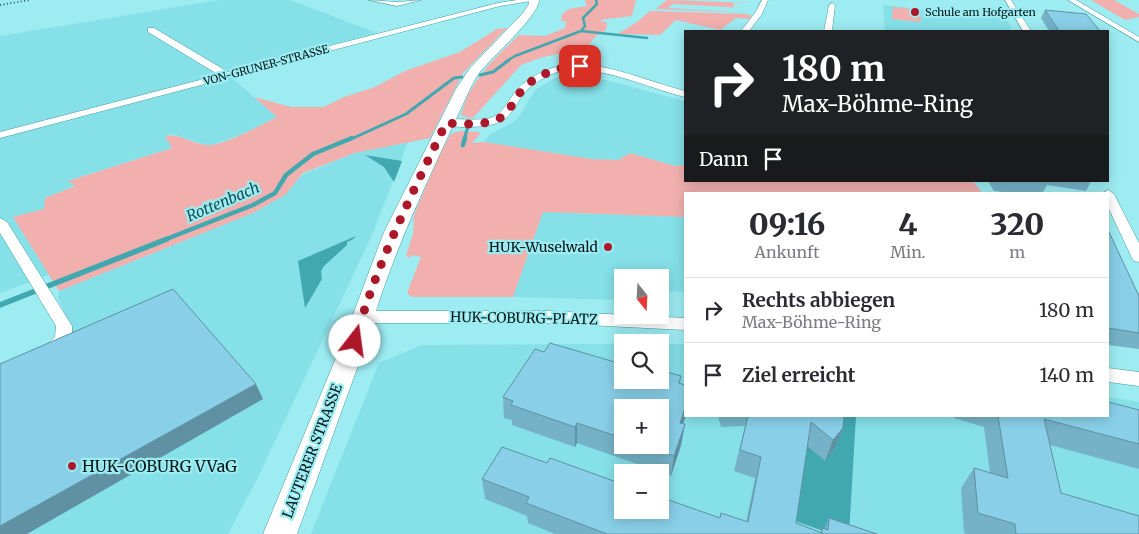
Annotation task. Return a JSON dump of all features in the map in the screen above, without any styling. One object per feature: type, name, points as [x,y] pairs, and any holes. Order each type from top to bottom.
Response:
[{"type":"street","points":[[372,0],[397,4],[418,0]]},
{"type":"street","name":"VON-GRUNER-STRASSE","points":[[0,135],[500,4],[534,0]]},
{"type":"street","name":"LAUTERER STRASSE","points":[[280,534],[355,341],[394,232],[446,123],[474,72],[528,15],[534,0]]},
{"type":"street","points":[[746,30],[758,14],[765,0]]},
{"type":"street","points":[[1008,0],[1026,30]]},
{"type":"street","points":[[1071,0],[1139,40]]},
{"type":"street","points":[[828,30],[832,5]]},
{"type":"street","points":[[151,30],[226,75]]},
{"type":"street","points":[[446,123],[475,123],[498,119],[505,115],[519,93],[531,81],[568,66],[595,69],[682,91]]},
{"type":"street","points":[[1109,198],[1139,258]]},
{"type":"street","points":[[0,222],[64,326],[63,338],[50,350],[34,358]]},
{"type":"street","name":"HUK-COBURG-PLATZ","points":[[362,317],[548,317],[684,324]]},
{"type":"street","points":[[1109,375],[1139,379]]},
{"type":"shaded area","points":[[219,0],[290,0],[377,33],[225,72],[277,117],[240,135],[209,146],[173,134],[166,136],[172,148],[69,180],[75,185],[45,198],[45,209],[13,217],[49,275],[0,293],[0,36]]},
{"type":"shaded area","points":[[585,0],[636,0],[632,16],[600,20],[607,23],[606,30],[594,38],[583,53],[561,53],[521,65],[473,118],[461,116],[476,81],[519,35],[545,36],[565,28],[566,21],[561,21],[562,14],[569,9],[587,6]]},
{"type":"shaded area","points":[[667,0],[753,3],[733,3],[734,7],[744,8],[673,4],[668,8],[747,13],[656,9]]},
{"type":"shaded area","points":[[1091,0],[1114,0],[1139,14],[1139,17],[1125,20]]},
{"type":"shaded area","name":"Schule am Hofgarten","points":[[883,5],[1007,19],[1012,30],[885,30]]},
{"type":"shaded area","points":[[893,7],[920,10],[921,22],[892,19]]},
{"type":"shaded area","points":[[650,11],[751,15],[750,19],[736,18],[720,30],[676,20],[660,35],[618,34]]},
{"type":"shaded area","points":[[507,28],[463,73],[430,138],[355,153],[303,173],[285,195],[253,213],[59,291],[13,217],[44,209],[45,198],[75,186],[68,181],[172,148],[165,136],[176,136],[202,144],[213,145],[242,134],[277,117],[254,97],[291,107],[324,107],[344,97],[375,87],[405,71],[460,52],[497,29]]},
{"type":"shaded area","points":[[575,72],[684,101],[684,165],[675,166],[630,153],[618,160],[592,159],[484,142],[489,135],[512,123],[519,117],[535,90],[555,78]]},
{"type":"shaded area","points":[[459,131],[479,132],[480,134],[472,143],[484,142],[592,159],[618,160],[630,153],[675,166],[684,165],[684,182],[974,182],[981,192],[684,192],[684,217],[543,212],[513,297],[412,297],[407,293],[421,257],[413,255],[409,258],[406,255],[413,234],[414,215],[440,154],[451,134]]},
{"type":"shaded area","points":[[408,142],[372,235],[259,475],[228,534],[0,534],[0,379],[73,334],[58,298],[59,291],[253,213],[285,195],[302,175],[355,153]]},
{"type":"shaded area","points":[[365,155],[402,161],[394,182],[384,167]]},
{"type":"shaded area","name":"HUK-Wuselwald","points":[[543,212],[684,217],[684,292],[669,291],[669,269],[614,269],[614,300],[513,297]]},
{"type":"shaded area","points":[[356,236],[347,242],[347,245],[324,266],[321,271],[322,279],[305,308],[298,261]]},
{"type":"shaded area","points":[[614,344],[614,389],[669,389],[669,344],[684,344],[684,417],[1109,417],[1109,397],[1139,402],[1139,534],[311,534],[379,363],[422,345]]},
{"type":"shaded area","points":[[830,417],[856,417],[849,534],[832,534],[792,520],[807,445]]},
{"type":"building","points":[[1045,10],[1086,14],[1099,30],[1058,30]]},
{"type":"building","points":[[1109,232],[1139,296],[1139,333],[1109,328]]},
{"type":"building","name":"HUK-COBURG VVaG","points":[[173,289],[256,384],[0,526],[0,364]]},
{"type":"building","points":[[550,343],[614,362],[614,389],[669,389],[669,373],[681,376],[679,383],[684,385],[684,411],[680,423],[685,424],[674,456],[668,454],[669,399],[614,399],[614,435],[577,423],[575,427],[511,405],[513,401],[503,397],[535,349],[544,352]]},
{"type":"building","points":[[1109,402],[1139,410],[1139,444],[1044,419],[1061,493],[1139,516],[1139,534],[1016,534],[1015,524],[978,513],[974,468],[1008,478],[998,417],[1109,417]]},
{"type":"building","points":[[748,417],[844,417],[843,428],[833,440],[811,422],[796,523],[822,533],[822,528],[828,530],[829,518],[877,534],[607,534],[526,503],[529,497],[482,479],[502,447],[547,463],[550,458],[614,481],[614,519],[669,519],[669,500],[720,518],[721,513],[748,522],[761,457],[740,450]]},
{"type":"waterway","name":"Rottenbach","points":[[581,31],[585,26],[583,18],[597,4],[596,0]]},
{"type":"waterway","name":"Rottenbach","points":[[507,61],[515,56],[581,31]]},
{"type":"waterway","points":[[581,31],[647,38]]},
{"type":"waterway","name":"Rottenbach","points":[[480,75],[493,72],[509,60]]},
{"type":"waterway","name":"Rottenbach","points":[[349,140],[406,114],[454,78],[462,77]]},
{"type":"waterway","name":"Rottenbach","points":[[464,140],[468,126]]},
{"type":"waterway","name":"Rottenbach","points":[[164,240],[253,205],[275,193],[286,175],[313,154],[352,138]]},
{"type":"waterway","name":"Rottenbach","points":[[463,145],[465,138]]},
{"type":"waterway","name":"Rottenbach","points":[[0,305],[167,239]]},
{"type":"railway","points":[[0,5],[30,0]]},
{"type":"place","name":"Schule am Hofgarten","points":[[915,12]]},
{"type":"place","name":"HUK-Wuselwald","points":[[608,247]]},
{"type":"place","name":"HUK-COBURG VVaG","points":[[72,466]]},
{"type":"route","points":[[355,341],[394,232],[446,123],[467,124],[498,119],[505,115],[519,93],[531,81],[560,68],[580,66]]}]
